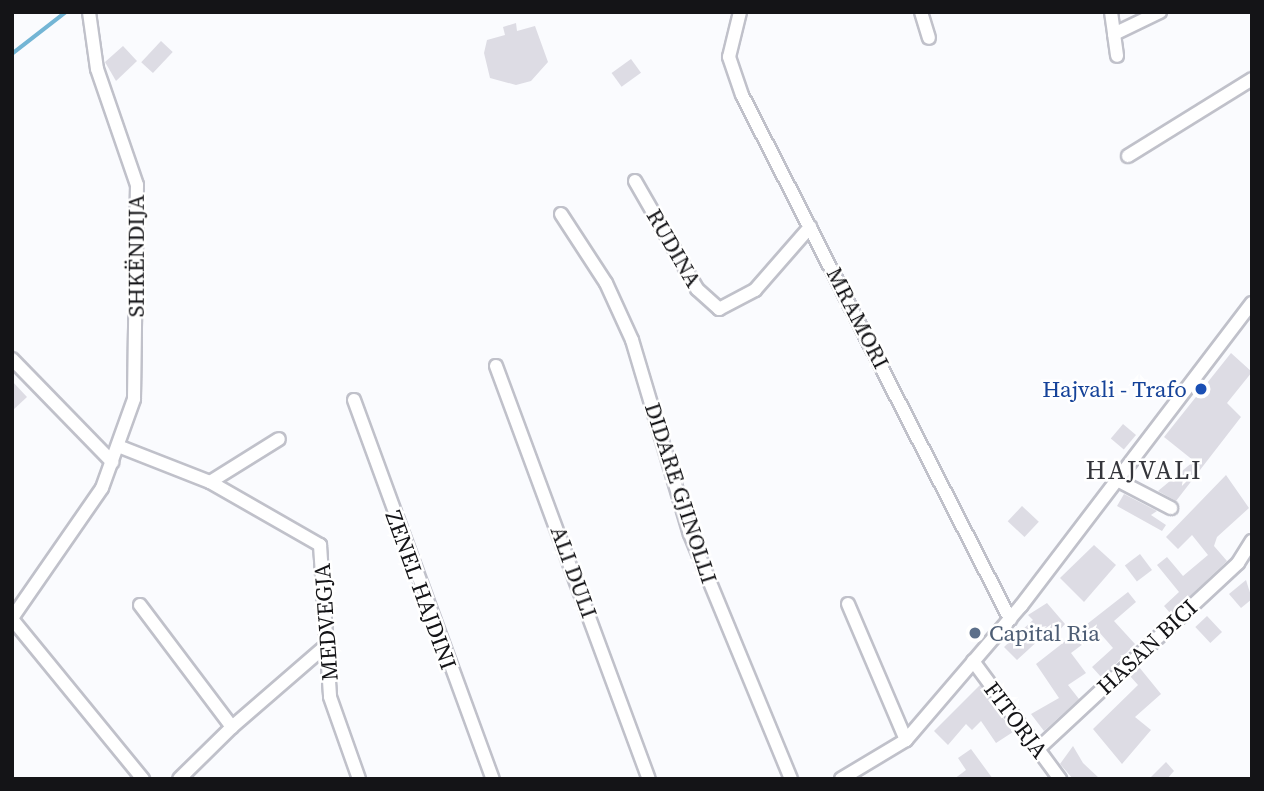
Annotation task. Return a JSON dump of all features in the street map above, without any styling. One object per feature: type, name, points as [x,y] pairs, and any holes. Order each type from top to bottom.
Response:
[{"type":"street","name":"SHKËNDIJA","points":[[12,619],[102,488],[134,399],[137,185],[97,69],[89,12]]},
{"type":"street","name":"MRAMORI","points":[[740,12],[729,57],[742,95],[1010,619]]},
{"type":"street","points":[[921,12],[929,38]]},
{"type":"street","points":[[1111,12],[1117,56]]},
{"type":"street","points":[[1114,34],[1160,12]]},
{"type":"street","points":[[1128,156],[1252,79]]},
{"type":"street","name":"RUDINA","points":[[635,181],[697,289],[719,309],[748,297],[810,227]]},
{"type":"street","name":"DIDARE GJINOLLI","points":[[561,214],[606,283],[632,340],[690,534],[791,779]]},
{"type":"street","points":[[841,779],[906,740],[1010,619],[1249,313]]},
{"type":"street","points":[[12,359],[112,462]]},
{"type":"street","name":"ALI DULI","points":[[496,366],[649,779]]},
{"type":"street","name":"ZENEL HAJDINI","points":[[354,400],[494,779]]},
{"type":"street","points":[[210,482],[279,439]]},
{"type":"street","name":"MEDVEGJA","points":[[118,446],[210,482],[320,545],[329,643],[330,697],[359,779]]},
{"type":"street","points":[[1117,480],[1171,508]]},
{"type":"street","name":"HASAN BICI","points":[[1038,748],[1238,563],[1252,541]]},
{"type":"street","points":[[848,604],[906,740]]},
{"type":"street","points":[[140,605],[232,727]]},
{"type":"street","points":[[12,619],[143,779]]},
{"type":"street","points":[[179,779],[232,727],[329,643]]},
{"type":"street","name":"FITORJA","points":[[973,661],[1060,779]]},
{"type":"building","points":[[516,23],[517,31],[535,26],[548,62],[531,81],[516,85],[490,78],[484,53],[487,40],[505,35],[503,27]]},
{"type":"building","points":[[161,41],[173,52],[153,73],[141,62]]},
{"type":"building","points":[[123,46],[137,61],[116,81],[105,62]]},
{"type":"building","points":[[631,59],[641,73],[622,87],[612,73]]},
{"type":"building","points":[[1231,353],[1252,372],[1227,403],[1241,417],[1176,501],[1158,491],[1194,461],[1164,437]]},
{"type":"building","points":[[12,381],[27,397],[12,411]]},
{"type":"building","points":[[1123,424],[1136,435],[1124,449],[1111,439]]},
{"type":"building","points":[[1226,475],[1249,508],[1217,537],[1214,546],[1227,561],[1171,614],[1164,606],[1179,592],[1157,565],[1167,557],[1183,576],[1208,555],[1192,535],[1178,549],[1166,537]]},
{"type":"building","points":[[1124,494],[1157,511],[1151,515],[1166,525],[1162,531],[1117,506]]},
{"type":"building","points":[[1022,506],[1039,522],[1024,537],[1008,521]]},
{"type":"building","points":[[1094,545],[1116,565],[1084,602],[1060,578]]},
{"type":"building","points":[[1140,554],[1152,570],[1137,581],[1125,565]]},
{"type":"building","points":[[1246,580],[1252,599],[1241,608],[1229,594]]},
{"type":"building","points":[[1128,592],[1136,602],[1114,621],[1135,644],[1102,678],[1092,667],[1113,648],[1099,632],[1071,653],[1086,673],[1068,685],[1079,699],[1044,731],[1031,714],[1059,698],[1036,664]]},
{"type":"building","points":[[1047,603],[1065,624],[1057,633],[1053,627],[1017,660],[1004,647],[1033,620],[1028,615]]},
{"type":"building","points":[[1207,616],[1222,632],[1210,643],[1195,627]]},
{"type":"building","points":[[1139,667],[1161,694],[1135,717],[1151,730],[1122,764],[1093,729],[1138,685],[1130,676]]},
{"type":"building","points":[[980,685],[1013,732],[996,743],[981,721],[972,730],[966,724],[948,745],[934,731]]},
{"type":"building","points":[[1073,746],[1083,763],[1100,779],[1073,779],[1060,764]]},
{"type":"building","points":[[971,749],[993,779],[954,779],[966,770],[958,758]]},
{"type":"building","points":[[1166,762],[1174,771],[1167,779],[1149,779]]},
{"type":"waterway","points":[[12,54],[66,12]]},
{"type":"place","name":"Hajvali - Trafo","points":[[1201,389]]},
{"type":"place","name":"Capital Ria","points":[[975,633]]},
{"type":"district","name":"HAJVALI","points":[[1144,471]]}]
